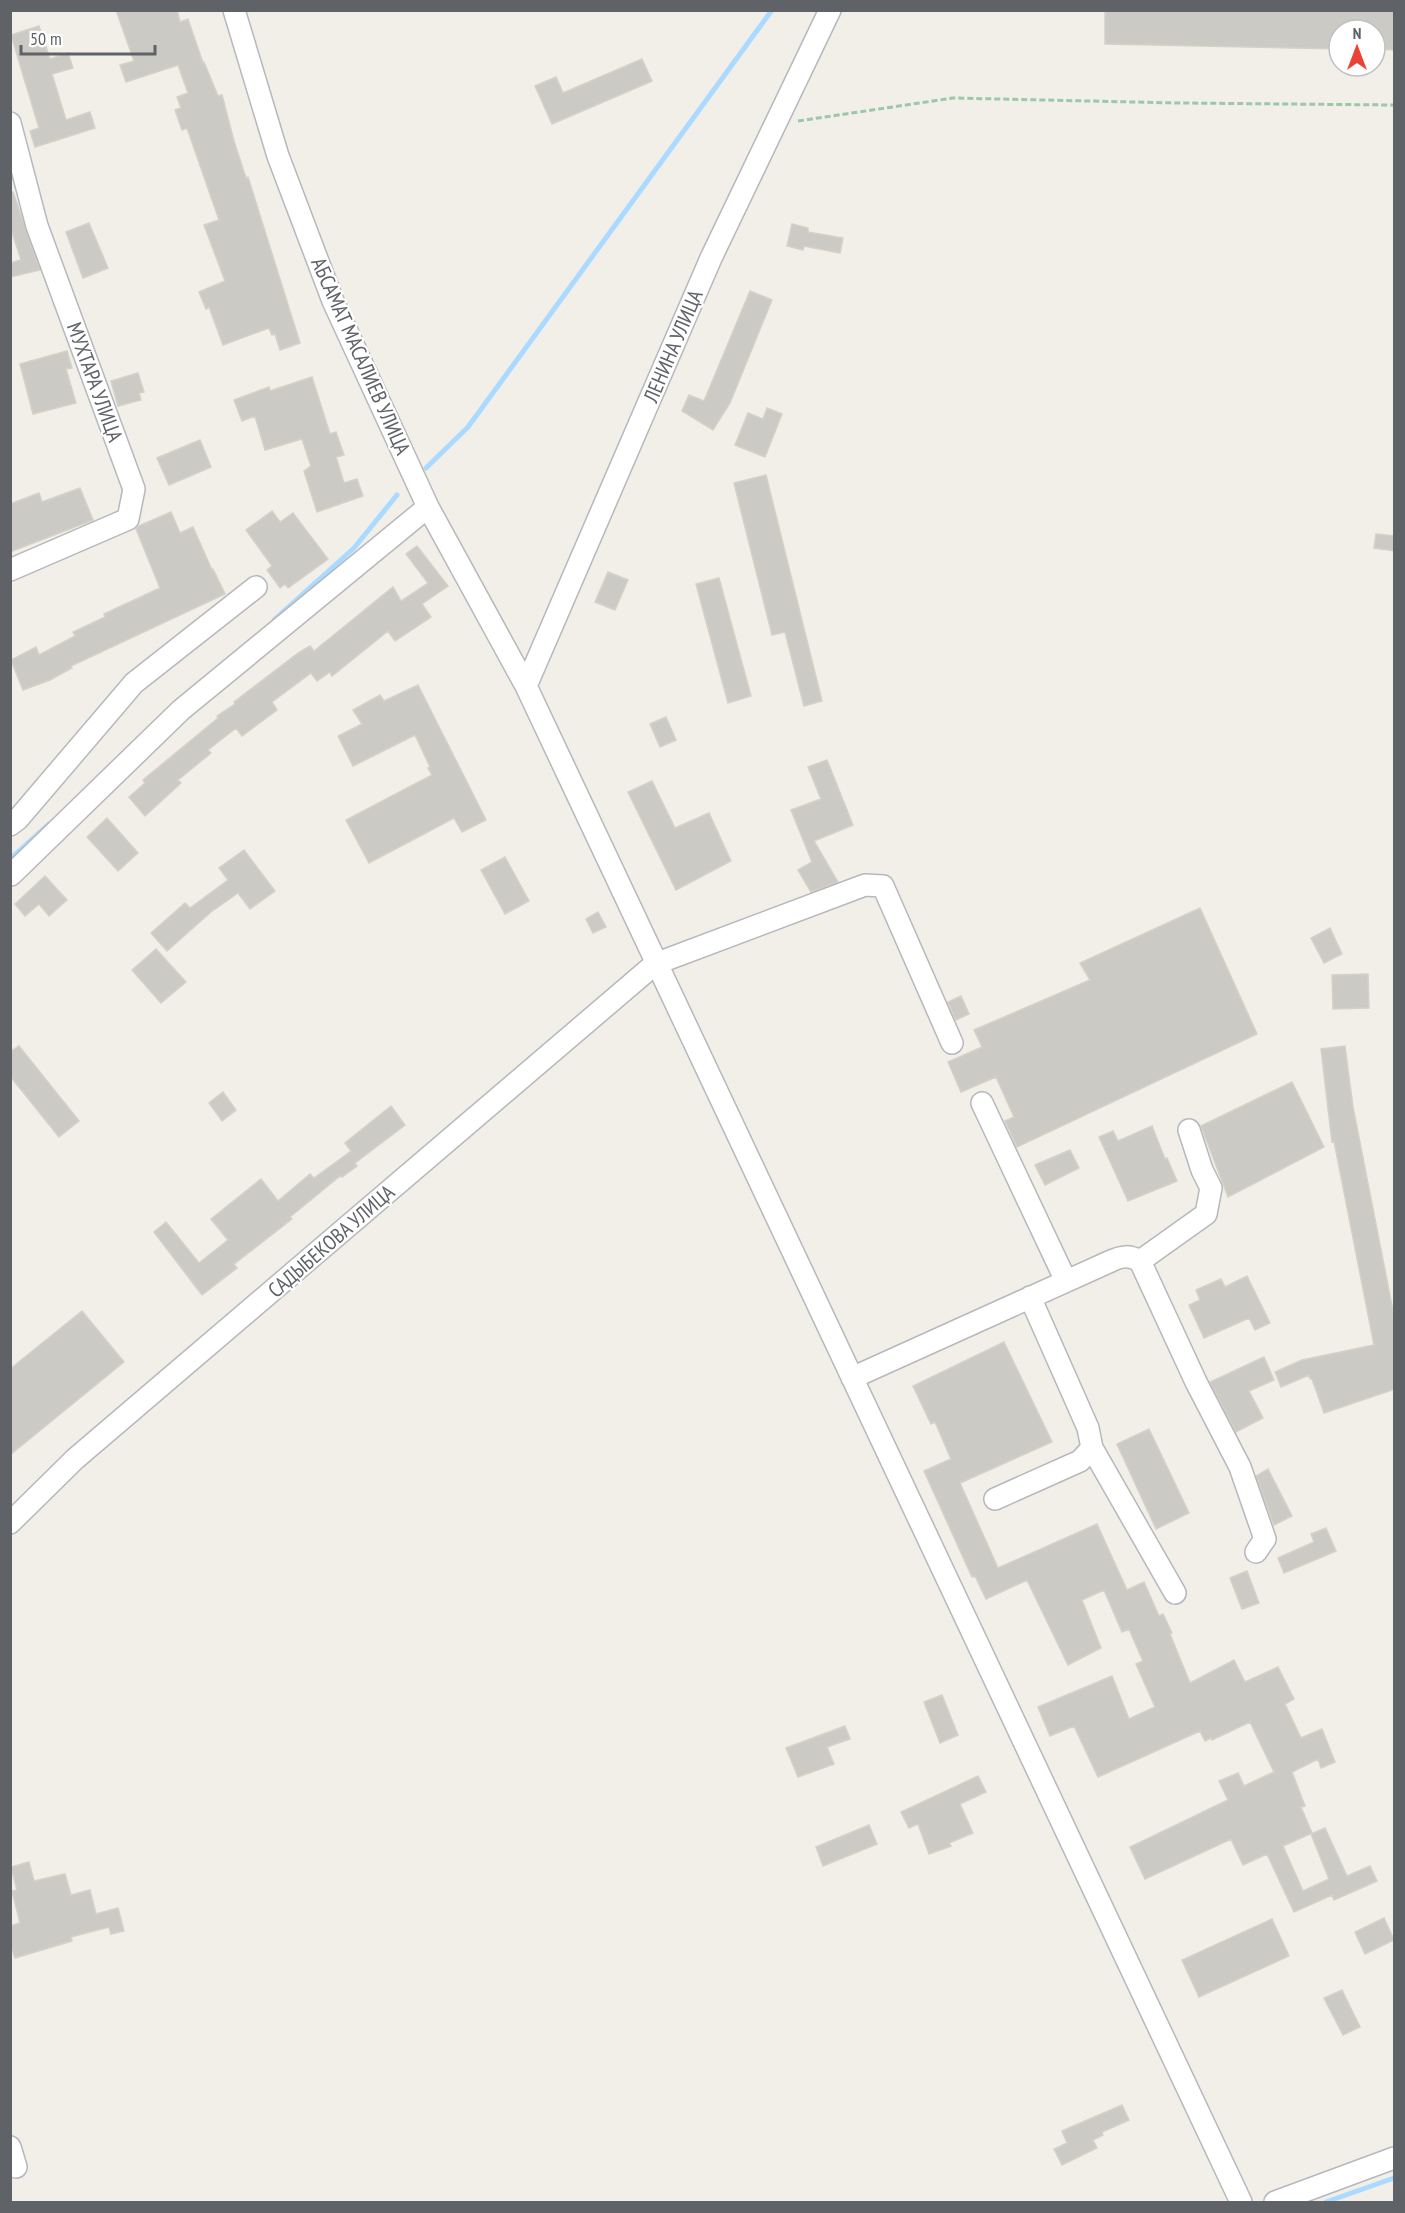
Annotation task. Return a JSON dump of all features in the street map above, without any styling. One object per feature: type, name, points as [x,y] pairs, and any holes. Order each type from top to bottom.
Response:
[{"type":"street","name":"АБСАМАТ МАСАЛИЕВ УЛИЦА","points":[[234,10],[278,156],[333,301],[428,507],[526,686],[655,964],[1241,2202]]},
{"type":"street","name":"ЛЕНИНА УЛИЦА","points":[[526,686],[711,258],[830,10]]},
{"type":"street","name":"МУХТАРА УЛИЦА","points":[[10,123],[38,226],[134,489],[128,519],[10,570]]},
{"type":"street","points":[[11,875],[181,710],[428,507]]},
{"type":"street","points":[[10,825],[18,819],[134,683],[255,587]]},
{"type":"street","name":"САДЫБЕКОВА УЛИЦА","points":[[10,1523],[75,1459],[655,964],[864,885],[883,886],[952,1043]]},
{"type":"street","points":[[982,1103],[1066,1281]]},
{"type":"street","points":[[1140,1261],[1206,1214],[1211,1188],[1202,1170],[1189,1130]]},
{"type":"street","points":[[852,1378],[1123,1256],[1132,1257],[1140,1261],[1196,1382],[1240,1467],[1265,1539],[1256,1552]]},
{"type":"street","points":[[1030,1297],[1088,1428],[1092,1448],[1175,1593]]},
{"type":"street","points":[[995,1499],[1080,1461],[1092,1448]]},
{"type":"street","points":[[1275,2202],[1395,2158]]},
{"type":"path","points":[[776,124],[953,98],[1395,105]]},
{"type":"building","points":[[116,10],[177,10],[180,22],[188,19],[203,63],[218,96],[222,95],[234,141],[246,178],[248,177],[300,343],[280,350],[275,334],[272,335],[269,328],[223,345],[209,307],[206,309],[199,292],[225,281],[204,225],[219,220],[187,128],[182,130],[175,110],[181,108],[177,97],[188,93],[178,65],[126,82],[120,65],[134,61]]},
{"type":"building","points":[[1105,10],[1395,10],[1395,50],[1387,50],[1387,18],[1327,18],[1327,49],[1105,44]]},
{"type":"building","points":[[39,26],[50,59],[68,53],[73,68],[52,74],[66,120],[90,112],[95,128],[35,147],[30,131],[39,128],[11,35]]},
{"type":"building","points":[[642,59],[652,81],[552,124],[535,86],[556,77],[563,93]]},
{"type":"building","points":[[10,192],[13,192],[40,270],[10,277],[10,263],[21,260],[10,226]]},
{"type":"building","points":[[89,223],[108,268],[83,278],[66,232]]},
{"type":"building","points":[[792,224],[808,228],[808,232],[843,238],[840,253],[804,246],[803,250],[787,246]]},
{"type":"building","points":[[750,291],[772,300],[730,403],[713,430],[682,411],[689,395],[704,401]]},
{"type":"building","points":[[67,351],[72,368],[66,369],[76,403],[33,414],[20,364]]},
{"type":"building","points":[[138,373],[144,392],[139,393],[141,400],[118,406],[111,381]]},
{"type":"building","points":[[312,377],[330,434],[336,432],[344,455],[336,457],[344,483],[357,479],[363,496],[317,512],[304,471],[311,466],[302,439],[265,450],[255,416],[242,421],[234,400],[269,387],[270,391]]},
{"type":"building","points":[[767,408],[782,414],[765,457],[735,445],[748,413],[763,419]]},
{"type":"building","points":[[200,440],[211,467],[169,485],[157,458]]},
{"type":"building","points":[[766,475],[822,701],[804,706],[785,632],[772,635],[734,483]]},
{"type":"building","points":[[80,488],[93,520],[10,552],[10,504],[39,493],[42,502]]},
{"type":"building","points":[[272,511],[280,522],[293,513],[328,559],[288,588],[285,584],[280,588],[267,570],[272,566],[246,530]]},
{"type":"building","points":[[171,512],[180,533],[193,527],[225,594],[71,666],[72,668],[50,680],[23,690],[11,660],[36,647],[39,655],[75,636],[73,632],[105,617],[104,614],[160,588],[136,529]]},
{"type":"building","points":[[1376,534],[1395,536],[1395,551],[1374,548]]},
{"type":"building","points":[[417,546],[448,586],[422,604],[431,617],[395,641],[388,631],[332,676],[330,672],[317,681],[311,673],[272,702],[277,710],[242,736],[236,728],[208,750],[211,753],[178,780],[181,783],[145,816],[129,797],[145,783],[143,780],[218,718],[217,716],[235,704],[234,702],[298,653],[310,646],[314,651],[393,587],[401,601],[428,583],[406,554]]},
{"type":"building","points":[[608,572],[628,580],[615,610],[595,602]]},
{"type":"building","points":[[719,578],[751,696],[728,703],[696,584]]},
{"type":"building","points":[[418,685],[486,820],[462,832],[454,818],[369,863],[346,820],[432,775],[415,735],[353,766],[338,736],[362,724],[353,710],[380,695],[384,701]]},
{"type":"building","points":[[666,717],[676,740],[660,747],[650,724]]},
{"type":"building","points":[[827,760],[853,825],[814,841],[838,882],[811,892],[798,870],[812,862],[791,810],[821,799],[808,767]]},
{"type":"building","points":[[652,781],[675,828],[709,813],[731,861],[676,890],[628,792]]},
{"type":"building","points":[[107,818],[138,853],[118,871],[87,837]]},
{"type":"building","points":[[244,850],[275,891],[250,909],[238,893],[211,912],[167,951],[151,933],[185,903],[190,908],[228,880],[219,868]]},
{"type":"building","points":[[505,857],[529,901],[505,914],[481,870]]},
{"type":"building","points":[[45,876],[67,900],[49,916],[39,904],[25,916],[15,904]]},
{"type":"building","points":[[1200,908],[1257,1034],[1017,1147],[1005,1121],[1014,1117],[996,1077],[961,1092],[948,1062],[982,1047],[974,1030],[1090,980],[1080,963]]},
{"type":"building","points":[[598,912],[606,927],[593,933],[586,919]]},
{"type":"building","points":[[1330,928],[1342,954],[1324,963],[1311,938]]},
{"type":"building","points":[[156,949],[186,982],[161,1003],[132,970]]},
{"type":"building","points":[[1368,974],[1369,1008],[1333,1009],[1332,975]]},
{"type":"building","points":[[961,996],[969,1014],[956,1020],[948,1002]]},
{"type":"building","points":[[19,1046],[79,1121],[59,1137],[10,1076],[10,1052]]},
{"type":"building","points":[[1345,1046],[1353,1107],[1395,1321],[1395,1389],[1324,1413],[1309,1375],[1281,1387],[1275,1372],[1302,1360],[1374,1345],[1334,1141],[1332,1142],[1321,1049]]},
{"type":"building","points":[[1292,1082],[1324,1147],[1228,1197],[1201,1126]]},
{"type":"building","points":[[223,1092],[236,1110],[222,1121],[209,1103]]},
{"type":"building","points":[[391,1106],[405,1125],[355,1163],[357,1166],[342,1177],[340,1176],[290,1217],[292,1219],[234,1264],[237,1268],[202,1295],[154,1232],[166,1222],[199,1263],[228,1240],[211,1219],[261,1179],[278,1201],[310,1174],[314,1178],[351,1151],[345,1143]]},
{"type":"building","points":[[1152,1126],[1165,1159],[1167,1158],[1177,1181],[1128,1201],[1099,1137],[1113,1131],[1118,1141]]},
{"type":"building","points":[[1070,1150],[1079,1168],[1045,1185],[1035,1165]]},
{"type":"building","points":[[1247,1276],[1270,1323],[1255,1330],[1249,1318],[1204,1338],[1189,1305],[1200,1300],[1196,1290],[1221,1279],[1225,1287]]},
{"type":"building","points":[[82,1311],[124,1362],[10,1455],[10,1369]]},
{"type":"building","points":[[1004,1342],[1052,1442],[960,1483],[998,1568],[1097,1524],[1127,1590],[1144,1582],[1159,1616],[1163,1614],[1190,1683],[1234,1660],[1245,1682],[1278,1667],[1294,1699],[1285,1704],[1301,1738],[1322,1729],[1335,1762],[1321,1768],[1318,1759],[1292,1772],[1305,1806],[1301,1807],[1312,1833],[1283,1846],[1303,1891],[1329,1879],[1311,1834],[1325,1828],[1347,1876],[1370,1866],[1377,1881],[1334,1900],[1332,1895],[1294,1912],[1267,1854],[1243,1865],[1231,1839],[1145,1879],[1130,1847],[1228,1800],[1219,1781],[1238,1773],[1244,1786],[1274,1772],[1250,1722],[1212,1740],[1211,1738],[1205,1741],[1200,1731],[1098,1777],[1074,1726],[1050,1736],[1038,1707],[1112,1676],[1129,1719],[1155,1707],[1136,1664],[1143,1661],[1129,1629],[1122,1632],[1104,1590],[1082,1600],[1101,1648],[1068,1665],[1027,1580],[986,1599],[975,1576],[972,1577],[924,1471],[951,1459],[935,1422],[931,1424],[913,1386]]},
{"type":"building","points":[[1264,1357],[1274,1380],[1249,1391],[1263,1418],[1236,1432],[1210,1382]]},
{"type":"building","points":[[1149,1429],[1189,1513],[1156,1529],[1117,1444]]},
{"type":"building","points":[[1268,1469],[1292,1516],[1274,1525],[1256,1476]]},
{"type":"building","points":[[1326,1528],[1336,1551],[1284,1573],[1278,1558],[1314,1542],[1311,1534]]},
{"type":"building","points":[[1247,1571],[1259,1603],[1242,1609],[1230,1578]]},
{"type":"building","points":[[942,1695],[958,1735],[940,1743],[924,1702]]},
{"type":"building","points":[[845,1726],[850,1739],[827,1747],[834,1764],[798,1777],[786,1748]]},
{"type":"building","points":[[978,1776],[986,1792],[960,1804],[973,1833],[949,1843],[951,1846],[929,1854],[918,1824],[909,1828],[901,1812]]},
{"type":"building","points":[[869,1825],[877,1844],[823,1866],[816,1847]]},
{"type":"building","points":[[29,1862],[34,1881],[65,1874],[71,1895],[90,1890],[96,1914],[118,1908],[124,1931],[111,1934],[109,1927],[71,1937],[72,1941],[15,1958],[10,1943],[10,1926],[20,1923],[12,1891],[17,1890],[11,1867]]},
{"type":"building","points":[[1384,1918],[1394,1940],[1365,1954],[1355,1932]]},
{"type":"building","points":[[1272,1919],[1289,1956],[1199,1997],[1182,1960]]},
{"type":"building","points":[[1342,1990],[1360,2027],[1343,2035],[1324,1998]]},
{"type":"building","points":[[1122,2105],[1129,2120],[1102,2132],[1103,2135],[1093,2140],[1097,2148],[1062,2165],[1054,2149],[1067,2143],[1062,2131]]},
{"type":"waterway","points":[[426,468],[468,427],[772,10]]},
{"type":"waterway","points":[[274,620],[354,548],[397,495]]},
{"type":"waterway","points":[[10,859],[49,824]]},
{"type":"waterway","points":[[1326,2202],[1394,2178]]}]
